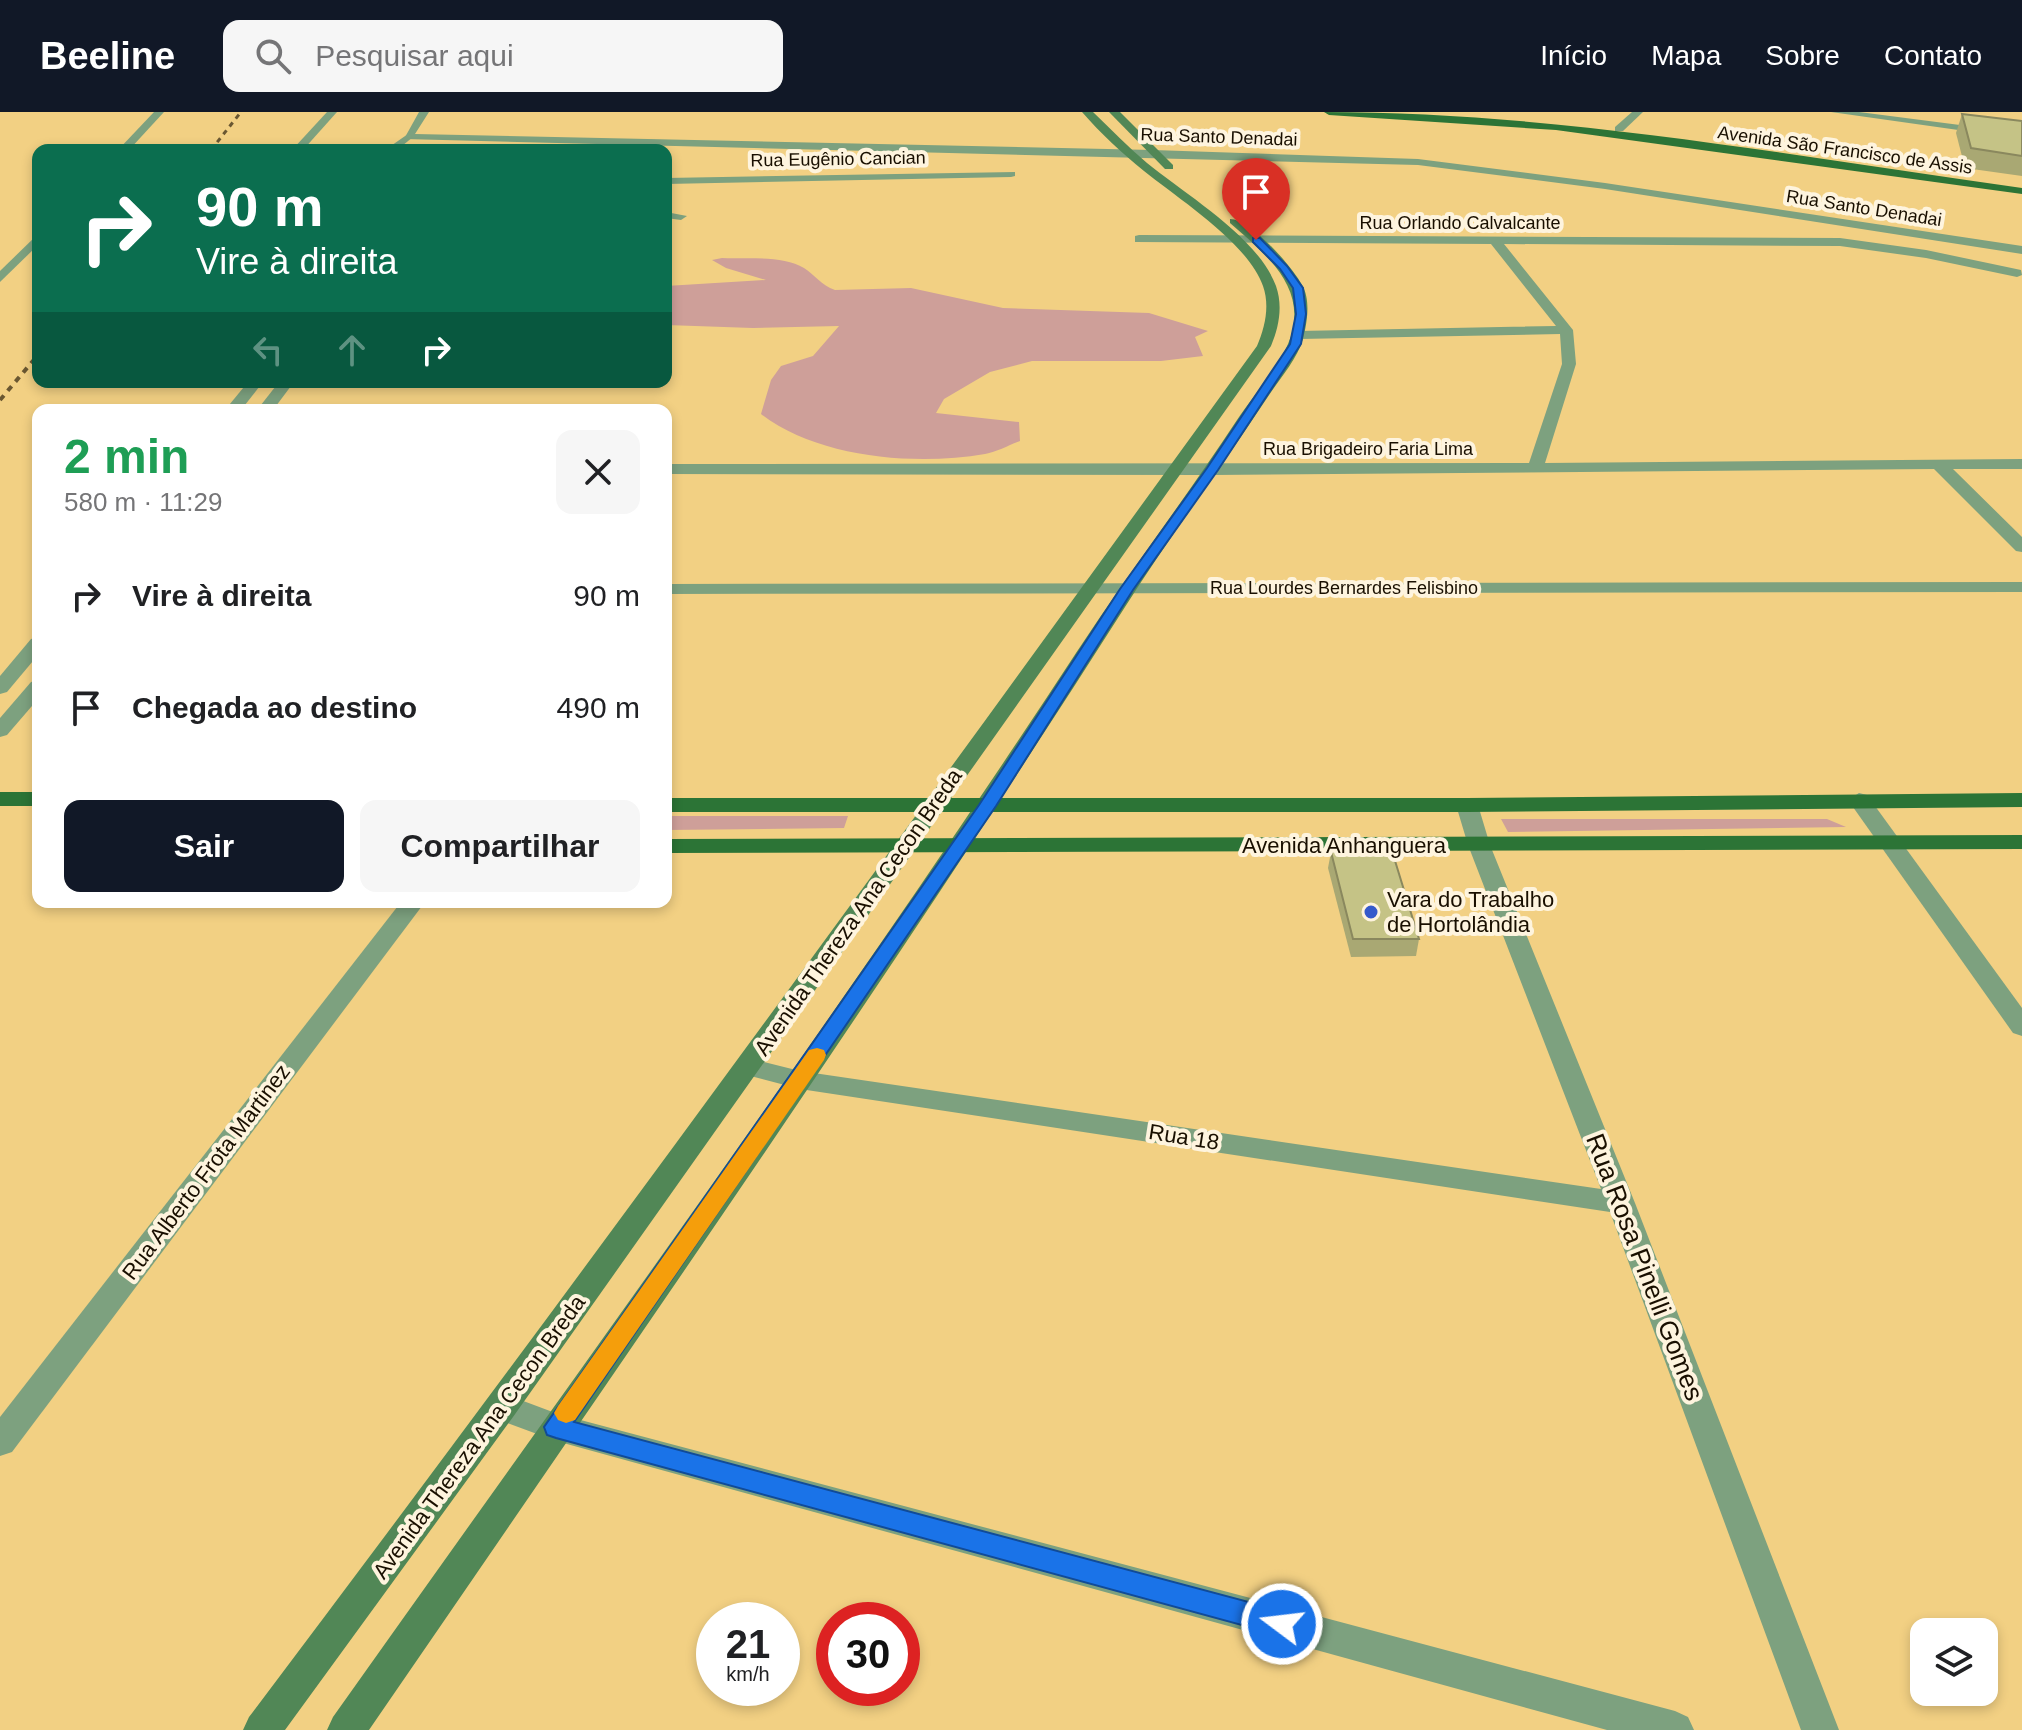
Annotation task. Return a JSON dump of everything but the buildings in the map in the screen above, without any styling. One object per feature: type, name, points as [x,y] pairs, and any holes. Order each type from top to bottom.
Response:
[{"type":"main road","name":"Avenida Thereza Ana Cecon Breda","points":[[262,1730],[502,1407],[1264,346],[1274,311],[1268,281],[1233,240],[1127,152],[1087,112]]},
{"type":"main road","points":[[1114,112],[1153,153],[1256,240],[1284,268],[1298,288],[1299,335]]},
{"type":"main road","name":"Avenida São Francisco de Assis","points":[[1329,112],[1556,127],[2022,191]]},
{"type":"main road","name":"Avenida São Francisco de Assis","points":[[1449,112],[1619,129],[2022,185]]},
{"type":"main road","name":"Avenida Thereza Ana Cecon Breda","points":[[346,1730],[800,1080],[987,806],[1127,589],[1212,470],[1299,335]]},
{"type":"main road","points":[[0,799],[32,799]]},
{"type":"main road","name":"Avenida Anhanguera","points":[[672,805],[1467,805],[2022,800]]},
{"type":"main road","name":"Avenida Anhanguera","points":[[672,846],[2022,842]]},
{"type":"street","points":[[129,144],[159,112]]},
{"type":"street","points":[[303,144],[332,112]]},
{"type":"street","points":[[408,143],[424,112]]},
{"type":"street","points":[[1619,129],[1638,112]]},
{"type":"street","points":[[1836,112],[2022,136]]},
{"type":"street","points":[[1976,130],[2022,124]]},
{"type":"street","name":"Rua Santo Denadai","points":[[408,143],[488,144]]},
{"type":"street","name":"Rua Santo Denadai","points":[[672,146],[1127,152],[1418,162],[1590,183],[2022,250]]},
{"type":"street","name":"Rua Eugênio Cancian","points":[[672,181],[1011,174]]},
{"type":"street","points":[[1779,213],[1782,241]]},
{"type":"street","points":[[672,215],[681,216]]},
{"type":"street","name":"Rua Orlando Calvalcante","points":[[1139,239],[1782,241],[1889,247],[2020,275]]},
{"type":"street","points":[[1495,241],[1566,330],[1569,364],[1535,468]]},
{"type":"street","points":[[1977,243],[2020,275]]},
{"type":"street","points":[[0,278],[32,244]]},
{"type":"street","points":[[1299,335],[1566,330]]},
{"type":"street","points":[[238,404],[251,388]]},
{"type":"street","points":[[270,404],[282,388]]},
{"type":"street","name":"Rua Brigadeiro Faria Lima","points":[[672,469],[1212,470],[2022,464]]},
{"type":"street","points":[[1940,466],[2022,547]]},
{"type":"street","name":"Rua Lourdes Bernardes Felisbino","points":[[672,589],[2022,587]]},
{"type":"street","points":[[0,688],[32,650]]},
{"type":"street","points":[[0,731],[28,712]]},
{"type":"street","points":[[1859,800],[2022,1027]]},
{"type":"street","name":"Rua Rosa Pinelli Gomes","points":[[1467,805],[1479,845],[1621,1203],[1820,1730]]},
{"type":"street","name":"Rua Alberto Frota Martinez","points":[[0,1442],[408,908]]},
{"type":"street","name":"Rua 18","points":[[748,1067],[800,1080],[1621,1203]]},
{"type":"street","points":[[502,1407],[556,1427],[1675,1730]]},
{"type":"shaded area","points":[[764,258],[786,261],[804,268],[835,290],[911,288],[1003,308],[1149,313],[1208,331],[1195,337],[1203,356],[1161,361],[1032,361],[990,372],[944,399],[936,413],[1019,422],[1020,441],[998,450],[958,458],[868,455],[810,440],[784,429],[761,414],[771,380],[781,366],[813,356],[839,326],[753,328],[672,325],[672,286],[766,280],[726,268],[712,260]]},
{"type":"shaded area","points":[[672,816],[848,816],[844,828],[672,830]]},
{"type":"shaded area","points":[[1501,819],[1827,819],[1846,827],[1508,832]]},
{"type":"railway","points":[[216,144],[241,112]]},
{"type":"railway","points":[[0,400],[32,362]]},
{"type":"slow traffic","points":[[566,1413],[817,1055]]},
{"type":"place","name":"Vara do Trabalho de Hortolândia","points":[[1371,912]]},
{"type":"route","points":[[1256,240],[1284,268],[1298,288],[1301,314],[1295,344],[1212,470],[1127,589],[987,806],[800,1080],[556,1427],[1282,1624]]}]
